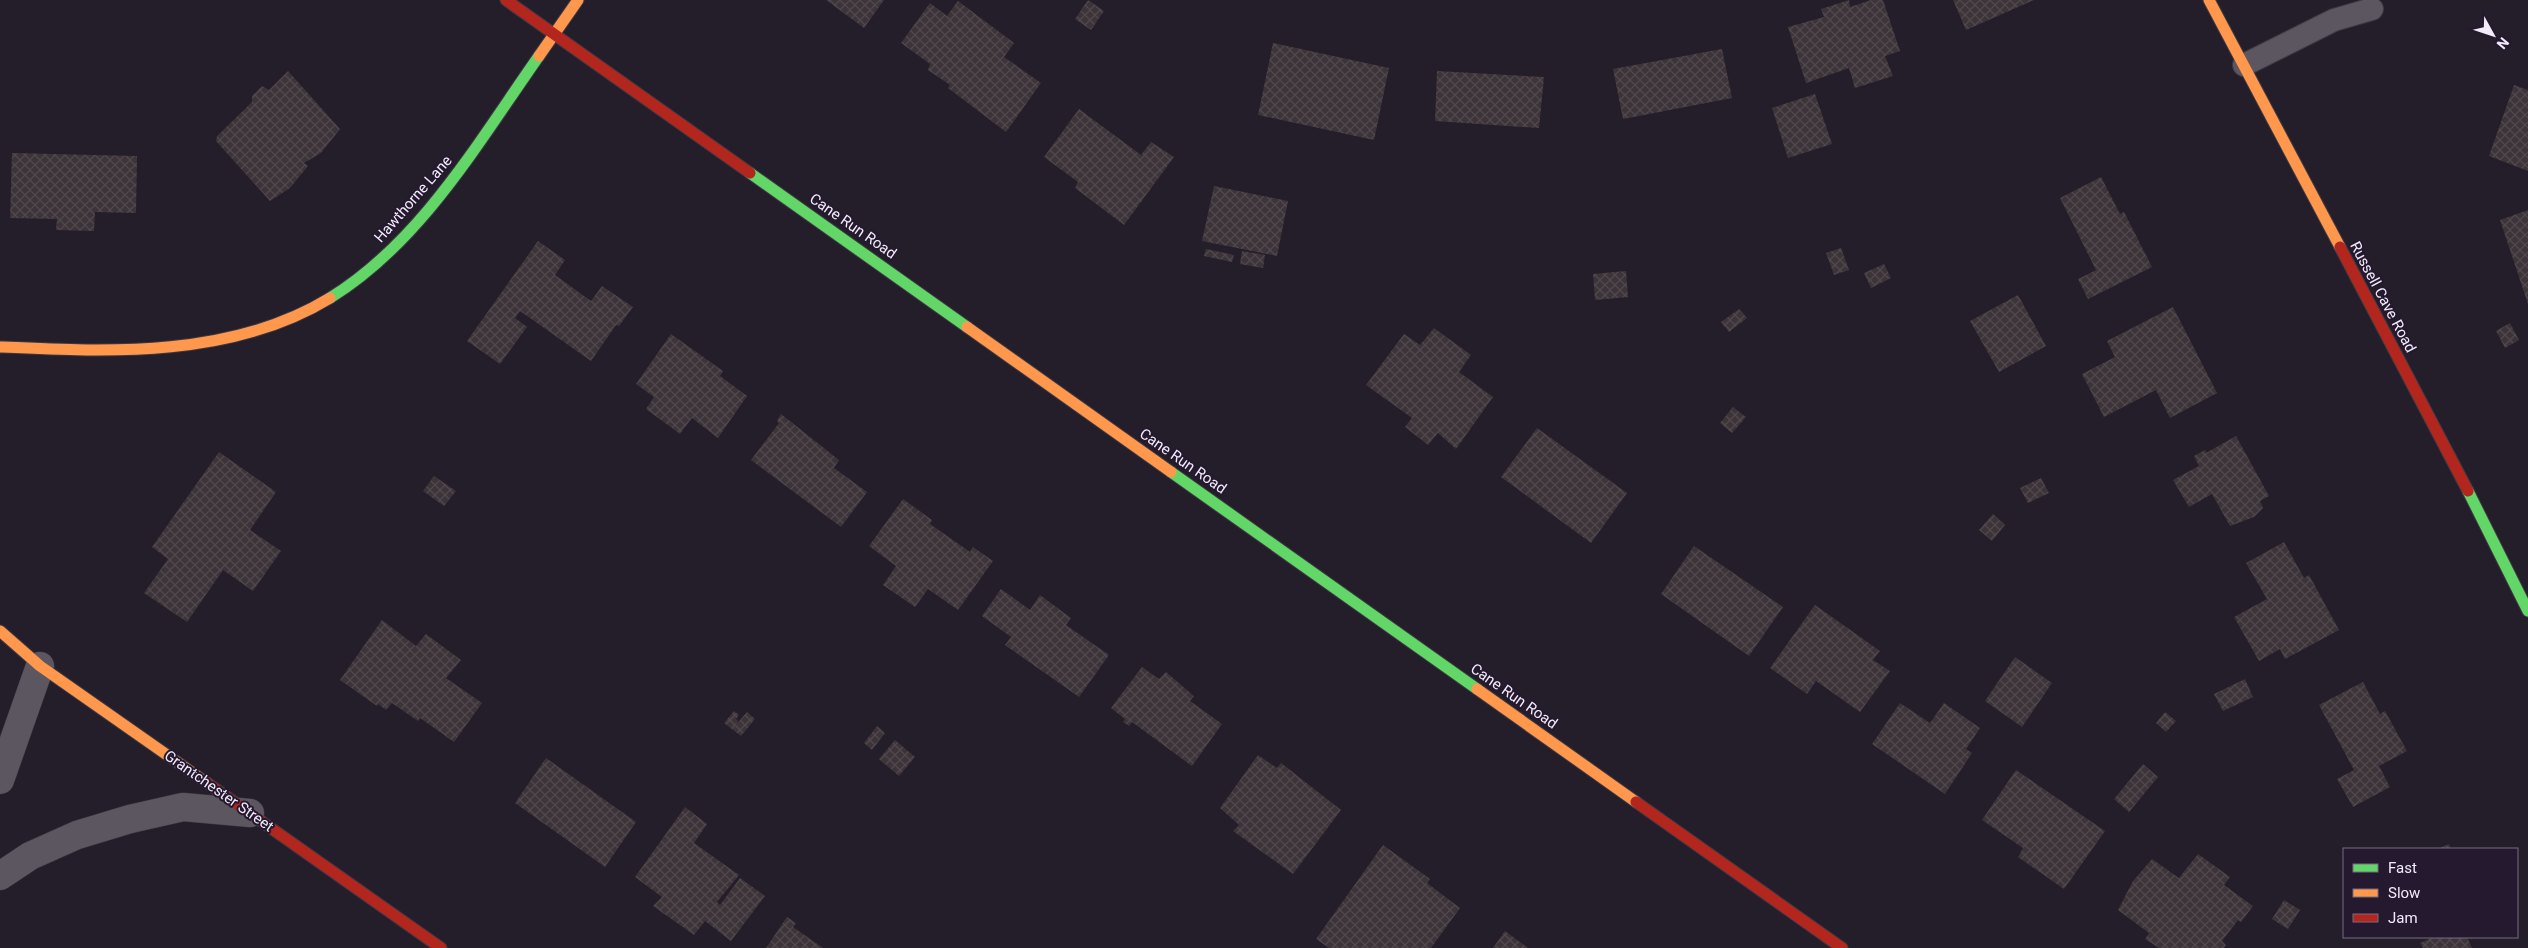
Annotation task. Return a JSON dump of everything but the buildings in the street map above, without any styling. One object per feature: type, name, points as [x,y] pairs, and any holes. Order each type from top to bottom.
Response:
[{"type":"street","name":"Cane Run Road","points":[[506,0],[1842,948]]},
{"type":"street","name":"Hawthorne Lane","points":[[1,349],[149,349],[216,340],[280,321],[336,294],[393,250],[451,182],[578,0]]},
{"type":"street","name":"Russell Cave Road","points":[[2209,0],[2446,448],[2528,611]]},
{"type":"street","name":"Grantchester Street","points":[[0,631],[40,666],[441,948]]},
{"type":"street","points":[[0,780],[40,666]]},
{"type":"street","points":[[0,876],[30,856],[77,835],[130,819],[183,806],[250,813]]},
{"type":"lane","points":[[2244,65],[2334,20],[2372,9]]},
{"type":"traffic: fast","points":[[330,298],[363,275],[393,249],[420,219],[446,188],[539,56]]},
{"type":"traffic: fast","points":[[750,173],[967,327]]},
{"type":"traffic: fast","points":[[1171,472],[1477,689]]},
{"type":"traffic: fast","points":[[2468,491],[2528,611]]},
{"type":"traffic: slow","points":[[539,56],[578,0]]},
{"type":"traffic: slow","points":[[2209,0],[2340,247]]},
{"type":"traffic: slow","points":[[0,347],[127,350],[170,347],[212,341],[253,332],[292,318],[330,298]]},
{"type":"traffic: slow","points":[[967,327],[1171,472]]},
{"type":"traffic: slow","points":[[0,631],[40,666],[207,783]]},
{"type":"traffic: slow","points":[[1477,689],[1636,802]]},
{"type":"traffic: jam","points":[[506,0],[750,173]]},
{"type":"traffic: jam","points":[[2340,247],[2468,491]]},
{"type":"traffic: jam","points":[[207,783],[441,948]]},
{"type":"traffic: jam","points":[[1636,802],[1842,948]]}]
